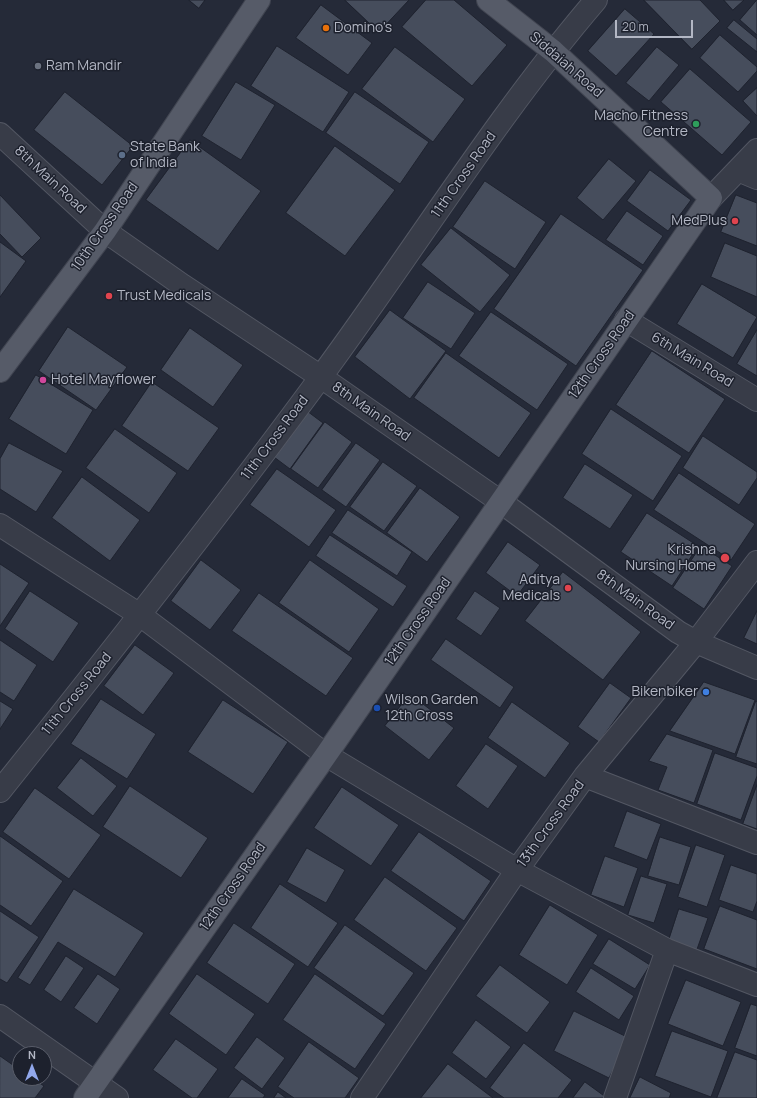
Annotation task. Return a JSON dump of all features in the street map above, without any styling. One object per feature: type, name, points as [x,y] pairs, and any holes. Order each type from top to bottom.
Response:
[{"type":"main road","name":"10th Cross Road","points":[[0,371],[105,231],[259,0]]},
{"type":"main road","name":"Siddaiah Road","points":[[488,0],[553,51],[711,198]]},
{"type":"main road","name":"12th Cross Road","points":[[90,1091],[326,755],[711,198]]},
{"type":"street","name":"11th Cross Road","points":[[0,791],[140,615],[320,377],[553,51],[596,0]]},
{"type":"street","name":"8th Main Road","points":[[0,134],[105,231],[501,502],[678,632],[696,642],[757,668]]},
{"type":"street","name":"12th Cross Road","points":[[711,198],[747,174],[757,150]]},
{"type":"street","name":"6th Main Road","points":[[626,320],[757,400]]},
{"type":"street","points":[[0,525],[140,615],[326,755],[517,870],[667,950],[757,984]]},
{"type":"street","name":"13th Cross Road","points":[[362,1098],[517,870],[585,776],[696,642],[757,562]]},
{"type":"street","points":[[585,776],[757,843]]},
{"type":"street","points":[[615,1098],[667,950]]},
{"type":"street","points":[[0,1016],[90,1091],[117,1098]]},
{"type":"building","points":[[189,0],[205,0],[199,8]]},
{"type":"building","points":[[345,0],[409,0],[379,32]]},
{"type":"building","points":[[426,0],[454,0],[507,45],[472,86],[402,27]]},
{"type":"building","points":[[644,0],[700,0],[720,21],[692,49]]},
{"type":"building","points":[[724,0],[744,0],[733,10]]},
{"type":"building","points":[[757,0],[757,35],[740,20]]},
{"type":"building","points":[[321,5],[372,43],[348,75],[296,38]]},
{"type":"building","points":[[625,9],[654,34],[616,76],[588,51]]},
{"type":"building","points":[[734,20],[757,39],[757,52],[727,28]]},
{"type":"building","points":[[720,35],[757,67],[757,71],[738,92],[700,58]]},
{"type":"building","points":[[277,46],[349,92],[323,132],[251,86]]},
{"type":"building","points":[[395,47],[465,99],[433,142],[362,89]]},
{"type":"building","points":[[657,47],[679,65],[649,101],[626,83]]},
{"type":"building","points":[[690,69],[751,122],[722,155],[661,102]]},
{"type":"building","points":[[236,82],[275,105],[241,160],[202,136]]},
{"type":"building","points":[[757,88],[757,116],[743,101]]},
{"type":"building","points":[[65,92],[133,146],[102,185],[34,130]]},
{"type":"building","points":[[355,92],[429,142],[400,184],[326,133]]},
{"type":"building","points":[[190,140],[261,191],[218,251],[146,200]]},
{"type":"building","points":[[335,146],[395,190],[345,256],[286,213]]},
{"type":"building","points":[[609,159],[636,181],[603,220],[577,198]]},
{"type":"building","points":[[650,170],[691,200],[668,231],[627,201]]},
{"type":"building","points":[[485,181],[546,222],[515,269],[453,227]]},
{"type":"building","points":[[0,195],[41,238],[22,257],[0,234]]},
{"type":"building","points":[[736,195],[757,203],[757,246],[721,232]]},
{"type":"building","points":[[627,211],[663,236],[643,265],[606,240]]},
{"type":"building","points":[[561,214],[643,270],[576,366],[494,309]]},
{"type":"building","points":[[451,228],[510,275],[480,312],[421,265]]},
{"type":"building","points":[[0,242],[26,261],[0,297]]},
{"type":"building","points":[[725,243],[757,256],[757,297],[711,277]]},
{"type":"building","points":[[428,282],[475,313],[451,349],[403,318]]},
{"type":"building","points":[[702,284],[757,317],[733,358],[677,324]]},
{"type":"building","points":[[390,310],[446,351],[410,399],[355,357]]},
{"type":"building","points":[[491,312],[568,364],[537,410],[459,356]]},
{"type":"building","points":[[68,327],[127,367],[96,410],[39,371]]},
{"type":"building","points":[[190,328],[243,365],[213,407],[161,370]]},
{"type":"building","points":[[757,330],[757,376],[737,364]]},
{"type":"building","points":[[652,351],[725,399],[689,453],[616,405]]},
{"type":"building","points":[[446,353],[531,413],[499,458],[414,398]]},
{"type":"building","points":[[36,375],[93,410],[66,454],[9,419]]},
{"type":"building","points":[[152,382],[219,428],[188,471],[122,426]]},
{"type":"building","points":[[303,408],[323,423],[290,469],[270,454]]},
{"type":"building","points":[[611,409],[682,456],[653,501],[582,454]]},
{"type":"building","points":[[325,422],[352,442],[318,488],[291,469]]},
{"type":"building","points":[[115,429],[177,473],[149,513],[86,468]]},
{"type":"building","points":[[703,436],[757,472],[757,478],[739,505],[683,468]]},
{"type":"building","points":[[9,443],[63,471],[36,512],[0,489],[0,459]]},
{"type":"building","points":[[356,443],[380,460],[346,507],[322,490]]},
{"type":"building","points":[[383,462],[417,486],[384,531],[350,507]]},
{"type":"building","points":[[585,464],[633,495],[610,529],[563,498]]},
{"type":"building","points":[[277,469],[336,510],[309,547],[250,505]]},
{"type":"building","points":[[679,473],[755,524],[731,560],[654,510]]},
{"type":"building","points":[[82,477],[140,520],[110,561],[52,518]]},
{"type":"building","points":[[420,488],[460,517],[427,562],[387,533]]},
{"type":"building","points":[[348,510],[412,552],[397,576],[332,533]]},
{"type":"building","points":[[647,513],[698,546],[672,586],[621,552]]},
{"type":"building","points":[[330,535],[407,586],[393,607],[316,556]]},
{"type":"building","points":[[508,542],[540,565],[517,596],[486,573]]},
{"type":"building","points":[[701,546],[732,566],[704,609],[673,588]]},
{"type":"building","points":[[201,560],[241,590],[210,630],[171,601]]},
{"type":"building","points":[[310,560],[379,609],[349,652],[279,603]]},
{"type":"building","points":[[0,564],[29,583],[0,626]]},
{"type":"building","points":[[563,572],[641,632],[603,680],[525,621]]},
{"type":"building","points":[[30,591],[79,623],[53,662],[5,629]]},
{"type":"building","points":[[475,591],[500,608],[481,636],[456,619]]},
{"type":"building","points":[[259,593],[353,658],[326,696],[232,631]]},
{"type":"building","points":[[757,611],[757,644],[744,638]]},
{"type":"building","points":[[446,639],[514,687],[500,708],[431,660]]},
{"type":"building","points":[[0,640],[37,665],[14,701],[0,692]]},
{"type":"building","points":[[135,645],[174,673],[143,715],[104,686]]},
{"type":"building","points":[[704,682],[755,700],[735,754],[670,731]]},
{"type":"building","points":[[610,683],[631,698],[599,742],[578,727]]},
{"type":"building","points":[[410,694],[454,728],[429,760],[385,726]]},
{"type":"building","points":[[101,699],[156,734],[127,779],[71,744]]},
{"type":"building","points":[[223,700],[288,742],[253,794],[188,752]]},
{"type":"building","points":[[0,701],[13,709],[0,729]]},
{"type":"building","points":[[756,701],[757,702],[757,764],[736,757]]},
{"type":"building","points":[[512,702],[570,743],[545,778],[488,738]]},
{"type":"building","points":[[667,734],[713,750],[694,803],[658,790],[667,767],[649,761]]},
{"type":"building","points":[[486,744],[518,766],[488,809],[456,786]]},
{"type":"building","points":[[715,753],[757,768],[757,776],[741,820],[697,804]]},
{"type":"building","points":[[81,758],[117,786],[93,816],[57,788]]},
{"type":"building","points":[[757,785],[757,829],[743,824]]},
{"type":"building","points":[[130,786],[208,838],[181,878],[103,827]]},
{"type":"building","points":[[342,787],[399,825],[371,866],[314,828]]},
{"type":"building","points":[[35,788],[101,835],[69,879],[3,832]]},
{"type":"building","points":[[627,811],[661,824],[647,860],[614,847]]},
{"type":"building","points":[[419,832],[491,881],[464,921],[391,871]]},
{"type":"building","points":[[0,836],[63,881],[31,926],[0,905]]},
{"type":"building","points":[[660,837],[691,847],[679,885],[648,876]]},
{"type":"building","points":[[696,845],[725,855],[707,907],[678,897]]},
{"type":"building","points":[[307,848],[345,870],[326,903],[287,882]]},
{"type":"building","points":[[605,856],[638,868],[624,907],[591,895]]},
{"type":"building","points":[[731,865],[757,874],[757,901],[753,912],[719,900]]},
{"type":"building","points":[[641,876],[667,884],[654,923],[628,915]]},
{"type":"building","points":[[385,877],[457,928],[426,971],[354,920]]},
{"type":"building","points":[[280,884],[338,923],[308,967],[251,928]]},
{"type":"building","points":[[74,889],[144,933],[115,977],[58,942],[30,985],[18,978]]},
{"type":"building","points":[[550,905],[598,935],[567,985],[519,955]]},
{"type":"building","points":[[720,906],[757,920],[757,969],[704,949]]},
{"type":"building","points":[[679,909],[708,918],[695,955],[667,946]]},
{"type":"building","points":[[0,911],[39,937],[7,983],[0,979]]},
{"type":"building","points":[[234,923],[295,964],[268,1004],[207,963]]},
{"type":"building","points":[[345,925],[414,973],[383,1016],[314,968]]},
{"type":"building","points":[[609,939],[650,965],[635,989],[593,964]]},
{"type":"building","points":[[66,956],[84,968],[61,1002],[44,990]]},
{"type":"building","points":[[500,965],[550,1002],[527,1033],[476,996]]},
{"type":"building","points":[[591,968],[634,996],[619,1020],[576,992]]},
{"type":"building","points":[[98,974],[120,989],[97,1024],[74,1008]]},
{"type":"building","points":[[197,974],[255,1014],[226,1055],[169,1014]]},
{"type":"building","points":[[315,974],[386,1024],[355,1069],[283,1020]]},
{"type":"building","points":[[686,980],[741,1002],[723,1046],[668,1024]]},
{"type":"building","points":[[751,1004],[757,1006],[757,1056],[735,1048]]},
{"type":"building","points":[[574,1011],[629,1038],[609,1078],[554,1051]]},
{"type":"building","points":[[476,1020],[511,1047],[486,1079],[452,1053]]},
{"type":"building","points":[[672,1031],[728,1051],[711,1097],[655,1076]]},
{"type":"building","points":[[257,1037],[285,1058],[262,1089],[234,1068]]},
{"type":"building","points":[[176,1039],[218,1069],[197,1098],[192,1098],[153,1070]]},
{"type":"building","points":[[309,1042],[359,1078],[345,1098],[294,1098],[278,1087]]},
{"type":"building","points":[[524,1043],[572,1080],[558,1098],[504,1098],[490,1088]]},
{"type":"building","points":[[735,1052],[757,1060],[757,1098],[717,1098]]},
{"type":"building","points":[[0,1056],[12,1064],[12,1086],[44,1086],[35,1098],[0,1098]]},
{"type":"building","points":[[448,1064],[493,1098],[421,1098]]},
{"type":"building","points":[[640,1077],[671,1093],[669,1098],[630,1098]]},
{"type":"building","points":[[242,1079],[265,1095],[263,1098],[228,1098]]},
{"type":"building","points":[[585,1082],[607,1098],[573,1098]]},
{"type":"building","points":[[278,1092],[286,1098],[274,1098]]},
{"type":"place","name":"Domino's","points":[[326,28]]},
{"type":"place","name":"Ram Mandir","points":[[38,66]]},
{"type":"place","name":"Macho Fitness Centre","points":[[696,124]]},
{"type":"place","name":"State Bank of India","points":[[122,155]]},
{"type":"place","name":"MedPlus","points":[[735,221]]},
{"type":"place","name":"Trust Medicals","points":[[109,296]]},
{"type":"place","name":"Hotel Mayflower","points":[[43,380]]},
{"type":"place","name":"Krishna Nursing Home","points":[[725,558]]},
{"type":"place","name":"Aditya Medicals","points":[[568,588]]},
{"type":"place","name":"Bikenbiker","points":[[706,692]]},
{"type":"place","name":"Wilson Garden 12th Cross","points":[[377,708]]}]
